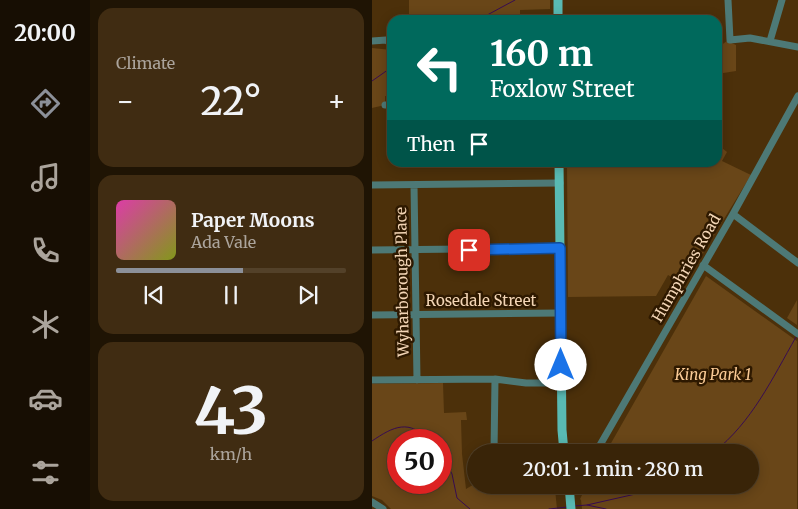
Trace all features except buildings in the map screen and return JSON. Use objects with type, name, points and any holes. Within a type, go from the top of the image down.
[{"type":"main road","points":[[558,0],[558,15]]},
{"type":"main road","points":[[559,167],[561,383],[564,444]]},
{"type":"main road","points":[[570,494],[571,509]]},
{"type":"street","points":[[728,0],[730,40],[750,38],[798,47]]},
{"type":"street","points":[[770,41],[782,0]]},
{"type":"street","points":[[372,40],[387,41]]},
{"type":"street","name":"Humphries Road","points":[[601,444],[733,214],[798,96]]},
{"type":"street","points":[[372,185],[560,183]]},
{"type":"street","name":"Wyharborough Place","points":[[414,185],[417,380]]},
{"type":"street","points":[[733,214],[798,263]]},
{"type":"street","points":[[372,250],[560,248]]},
{"type":"street","points":[[703,265],[795,332]]},
{"type":"street","name":"Rosedale Street","points":[[372,315],[560,313]]},
{"type":"street","points":[[494,444],[495,379]]},
{"type":"street","points":[[372,380],[495,379],[526,383],[561,383]]},
{"type":"street","points":[[372,502],[383,509]]},
{"type":"green space","points":[[409,0],[550,0],[550,9],[520,10],[520,15],[409,15]]},
{"type":"green space","points":[[727,41],[736,45],[736,71],[722,73],[722,44]]},
{"type":"green space","points":[[372,48],[387,50],[387,96],[385,96],[385,105],[372,108]]},
{"type":"green space","points":[[722,148],[727,152],[722,161]]},
{"type":"green space","points":[[722,161],[751,175],[684,284],[668,275],[656,296],[568,297],[567,167],[722,167]]},
{"type":"green space","name":"King Park 1","points":[[706,276],[797,341],[797,509],[582,509],[580,499],[582,494],[759,494],[759,444],[611,444]]},
{"type":"green space","points":[[797,300],[797,325],[787,318]]},
{"type":"green space","points":[[443,383],[444,413],[466,412],[467,420],[461,420],[462,454],[467,494],[556,494],[557,509],[391,509],[382,500],[372,496],[372,384]]},
{"type":"waterway","points":[[487,15],[515,0]]},
{"type":"waterway","points":[[372,81],[387,70]]},
{"type":"waterway","points":[[723,444],[750,414],[770,384],[796,337]]},
{"type":"waterway","points":[[394,429],[401,427],[415,429]]},
{"type":"waterway","points":[[372,441],[387,432]]},
{"type":"waterway","points":[[452,474],[457,498],[470,509]]},
{"type":"waterway","points":[[587,505],[636,494]]},
{"type":"waterway","points":[[574,506],[587,505],[606,509]]},
{"type":"waterway","points":[[549,509],[568,507]]},
{"type":"route","points":[[469,250],[560,248],[561,365]]}]
